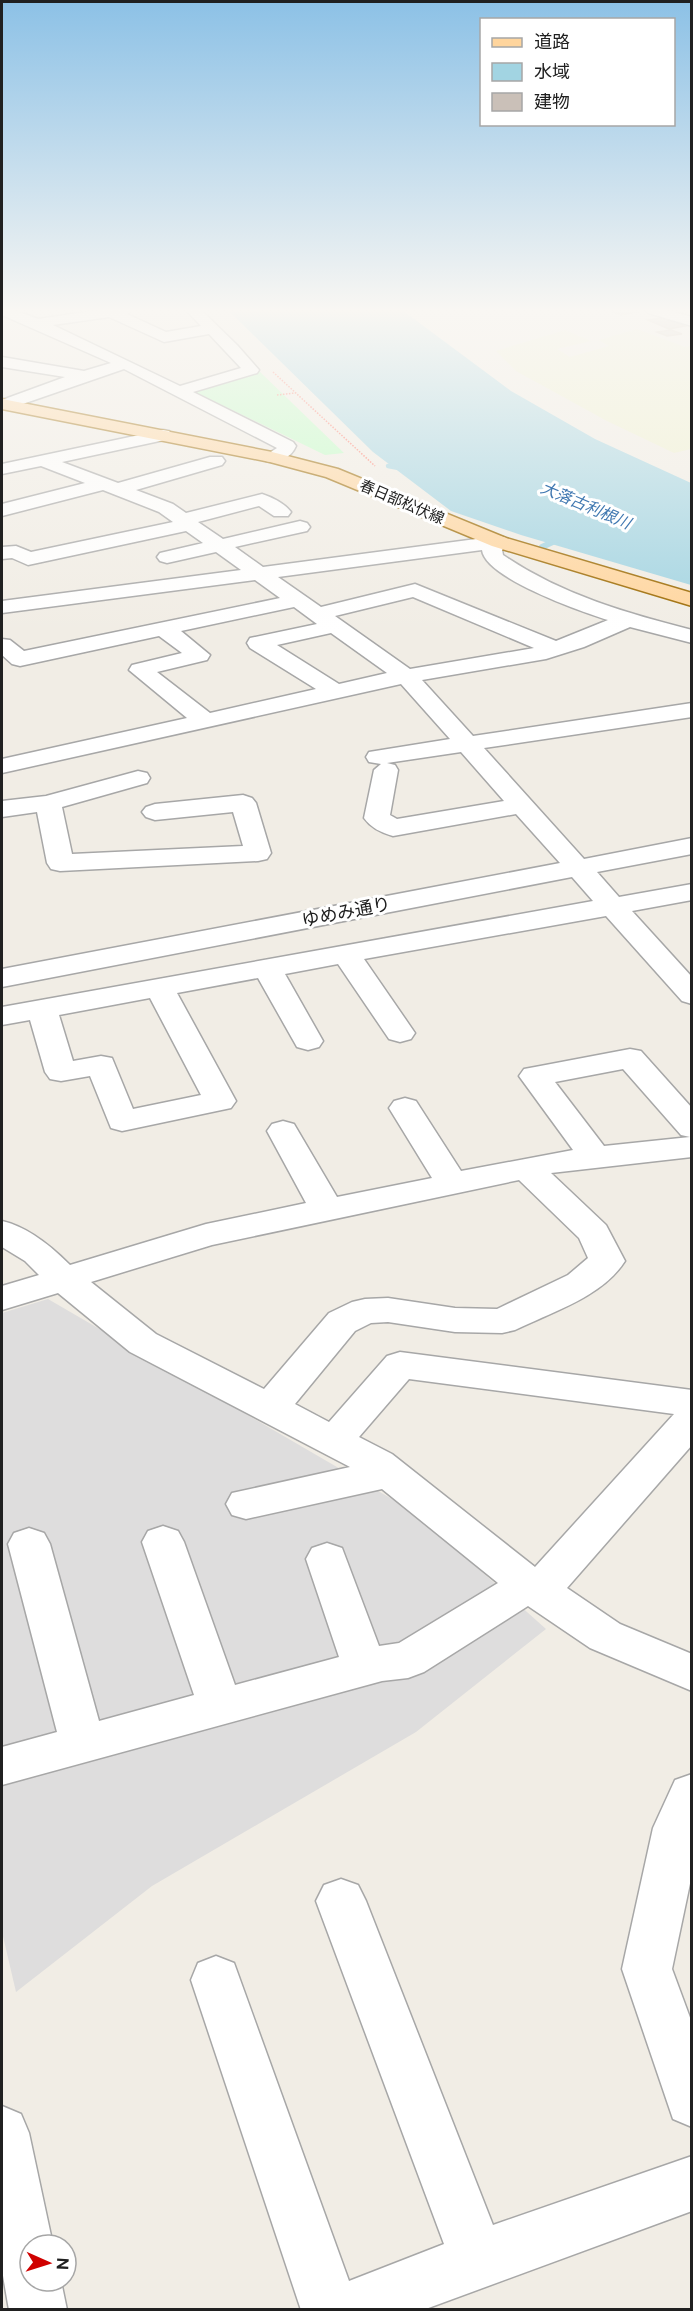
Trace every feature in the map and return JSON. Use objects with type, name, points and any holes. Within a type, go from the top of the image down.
[{"type":"main road","name":"春日部松伏線","points":[[74,418],[272,458],[332,473],[499,542],[692,600]]},
{"type":"street","points":[[232,418],[287,446],[285,451],[272,458]]},
{"type":"street","points":[[2,469],[163,435]]},
{"type":"street","points":[[43,517],[48,511],[216,460]]},
{"type":"street","points":[[44,461],[166,508],[406,676],[692,995]]},
{"type":"street","points":[[2,495],[85,476]]},
{"type":"street","points":[[2,510],[117,489]]},
{"type":"street","points":[[2,553],[16,552],[28,559],[186,522],[262,500],[281,512]]},
{"type":"street","points":[[167,557],[300,527]]},
{"type":"street","points":[[2,607],[499,542]]},
{"type":"street","points":[[499,542],[492,549],[493,557],[515,574],[545,589],[627,620],[692,637]]},
{"type":"street","points":[[336,692],[258,643],[415,590],[553,648]]},
{"type":"street","points":[[2,645],[20,658],[298,600]]},
{"type":"street","points":[[2,766],[406,676],[537,654],[576,642],[627,620]]},
{"type":"street","points":[[162,628],[199,656],[141,670],[206,721]]},
{"type":"street","points":[[522,805],[393,828],[377,818],[382,764],[468,745],[692,710]]},
{"type":"street","points":[[106,743],[151,793],[164,856]]},
{"type":"street","points":[[2,809],[48,803],[138,778]]},
{"type":"street","points":[[48,803],[60,863],[258,853],[243,803],[155,812]]},
{"type":"street","name":"ゆめみ通り","points":[[2,978],[692,846]]},
{"type":"street","points":[[2,1016],[692,892]]},
{"type":"street","points":[[346,954],[400,1033]]},
{"type":"street","points":[[267,968],[308,1041]]},
{"type":"street","points":[[42,1009],[61,1072],[101,1065],[122,1121],[220,1101],[159,987]]},
{"type":"street","points":[[595,1157],[535,1076],[630,1058],[692,1128]]},
{"type":"street","points":[[405,1108],[452,1183]]},
{"type":"street","points":[[283,1131],[327,1210]]},
{"type":"street","points":[[2,1298],[206,1235],[526,1168],[595,1157],[692,1148]]},
{"type":"street","points":[[271,1407],[342,1322],[365,1311],[388,1310],[454,1320],[502,1321],[581,1283],[608,1262],[594,1233],[526,1168]]},
{"type":"street","points":[[2,1232],[37,1253],[63,1278],[143,1343],[271,1407],[390,1473],[529,1585],[605,1636],[692,1673]]},
{"type":"street","points":[[334,1441],[400,1365],[692,1402]]},
{"type":"street","points":[[2,1766],[365,1668],[408,1660],[529,1585],[551,1578],[692,1419]]},
{"type":"street","points":[[246,1504],[390,1473]]},
{"type":"street","points":[[163,1542],[220,1707]]},
{"type":"street","points":[[29,1544],[83,1744]]},
{"type":"street","points":[[327,1559],[365,1668]]},
{"type":"street","points":[[692,1794],[677,1828],[647,1969],[692,2101]]},
{"type":"street","points":[[341,1901],[478,2259]]},
{"type":"street","points":[[216,1980],[330,2310]]},
{"type":"street","points":[[2,2133],[22,2233]]},
{"type":"street","points":[[350,2310],[478,2259],[692,2183]]},
{"type":"street","points":[[34,2293],[38,2310]]},
{"type":"path","points":[[323,418],[379,470]]},
{"type":"shaded area","points":[[48,1299],[416,1513],[546,1629],[416,1732],[152,1886],[16,1992],[2,1932],[2,1313]]},
{"type":"green space","points":[[248,418],[308,418],[344,453],[325,455]]},
{"type":"green space","points":[[601,418],[691,418],[691,449],[674,453]]},
{"type":"water","name":"大落古利根川","points":[[338,418],[558,418],[595,439],[691,483],[691,585],[521,535],[451,511],[373,452]]},
{"type":"waterway","points":[[388,466],[404,469]]},
{"type":"waterway","points":[[542,547],[559,539]]}]
